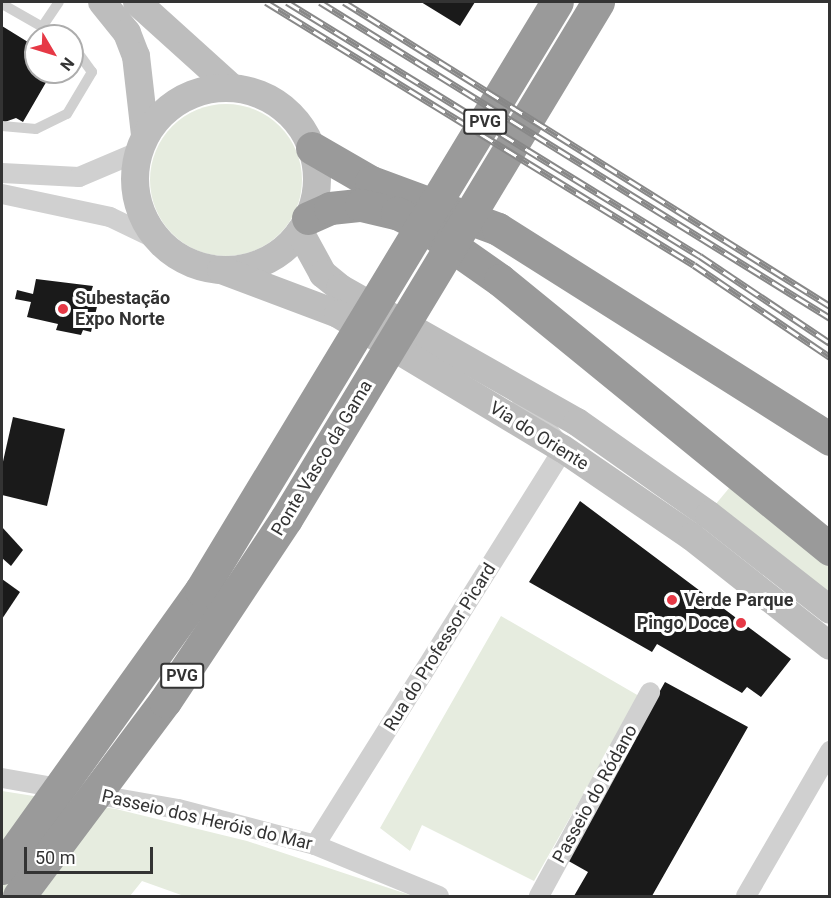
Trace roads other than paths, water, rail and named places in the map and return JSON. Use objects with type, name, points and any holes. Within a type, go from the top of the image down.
[{"type":"highway","name":"Ponte Vasco da Gama","points":[[2,868],[140,682],[258,502],[557,2]]},
{"type":"highway","name":"Ponte Vasco da Gama","points":[[19,897],[165,701],[286,519],[598,2]]},
{"type":"highway","points":[[570,48],[608,2]]},
{"type":"highway","points":[[312,148],[351,173],[498,228],[830,439]]},
{"type":"highway","points":[[399,192],[511,262],[830,521]]},
{"type":"highway","points":[[304,225],[330,208],[361,205],[397,213],[426,228],[500,280],[830,549]]},
{"type":"street","points":[[102,2],[127,33],[136,56],[142,143],[134,183],[141,214],[158,240]]},
{"type":"street","points":[[2,194],[110,217],[158,240],[187,261],[221,270],[251,267],[279,253],[304,225],[317,172],[312,148],[281,105],[231,87],[137,2]]},
{"type":"street","points":[[2,173],[79,177],[142,143],[181,99],[231,87]]},
{"type":"street","name":"Via do Oriente","points":[[304,225],[323,274],[340,288],[577,422],[676,492],[830,610]]},
{"type":"street","name":"Via do Oriente","points":[[221,270],[338,314],[563,449],[692,537],[830,646]]},
{"type":"street","points":[[477,365],[537,412],[563,449],[601,454],[676,492]]},
{"type":"street","name":"Rua do Professor Picard","points":[[315,845],[563,449]]},
{"type":"street","name":"Passeio do Ródano","points":[[539,897],[650,692]]},
{"type":"street","points":[[746,897],[830,751]]},
{"type":"street","name":"Passeio dos Heróis do Mar","points":[[2,778],[178,809],[315,845],[439,897]]},
{"type":"lane","points":[[44,24],[59,2]]},
{"type":"lane","points":[[2,4],[37,24]]},
{"type":"lane","points":[[2,126],[36,129],[67,114],[92,72],[84,61]]},
{"type":"railway","points":[[266,2],[694,265],[830,357]]},
{"type":"railway","points":[[287,2],[700,256],[830,343]]},
{"type":"railway","points":[[320,2],[830,318]]},
{"type":"railway","points":[[344,2],[830,306]]},
{"type":"place","name":"Subestação Expo Norte","points":[[63,309]]},
{"type":"place","name":"Verde Parque","points":[[672,600]]},
{"type":"place","name":"Pingo Doce","points":[[741,623]]}]
